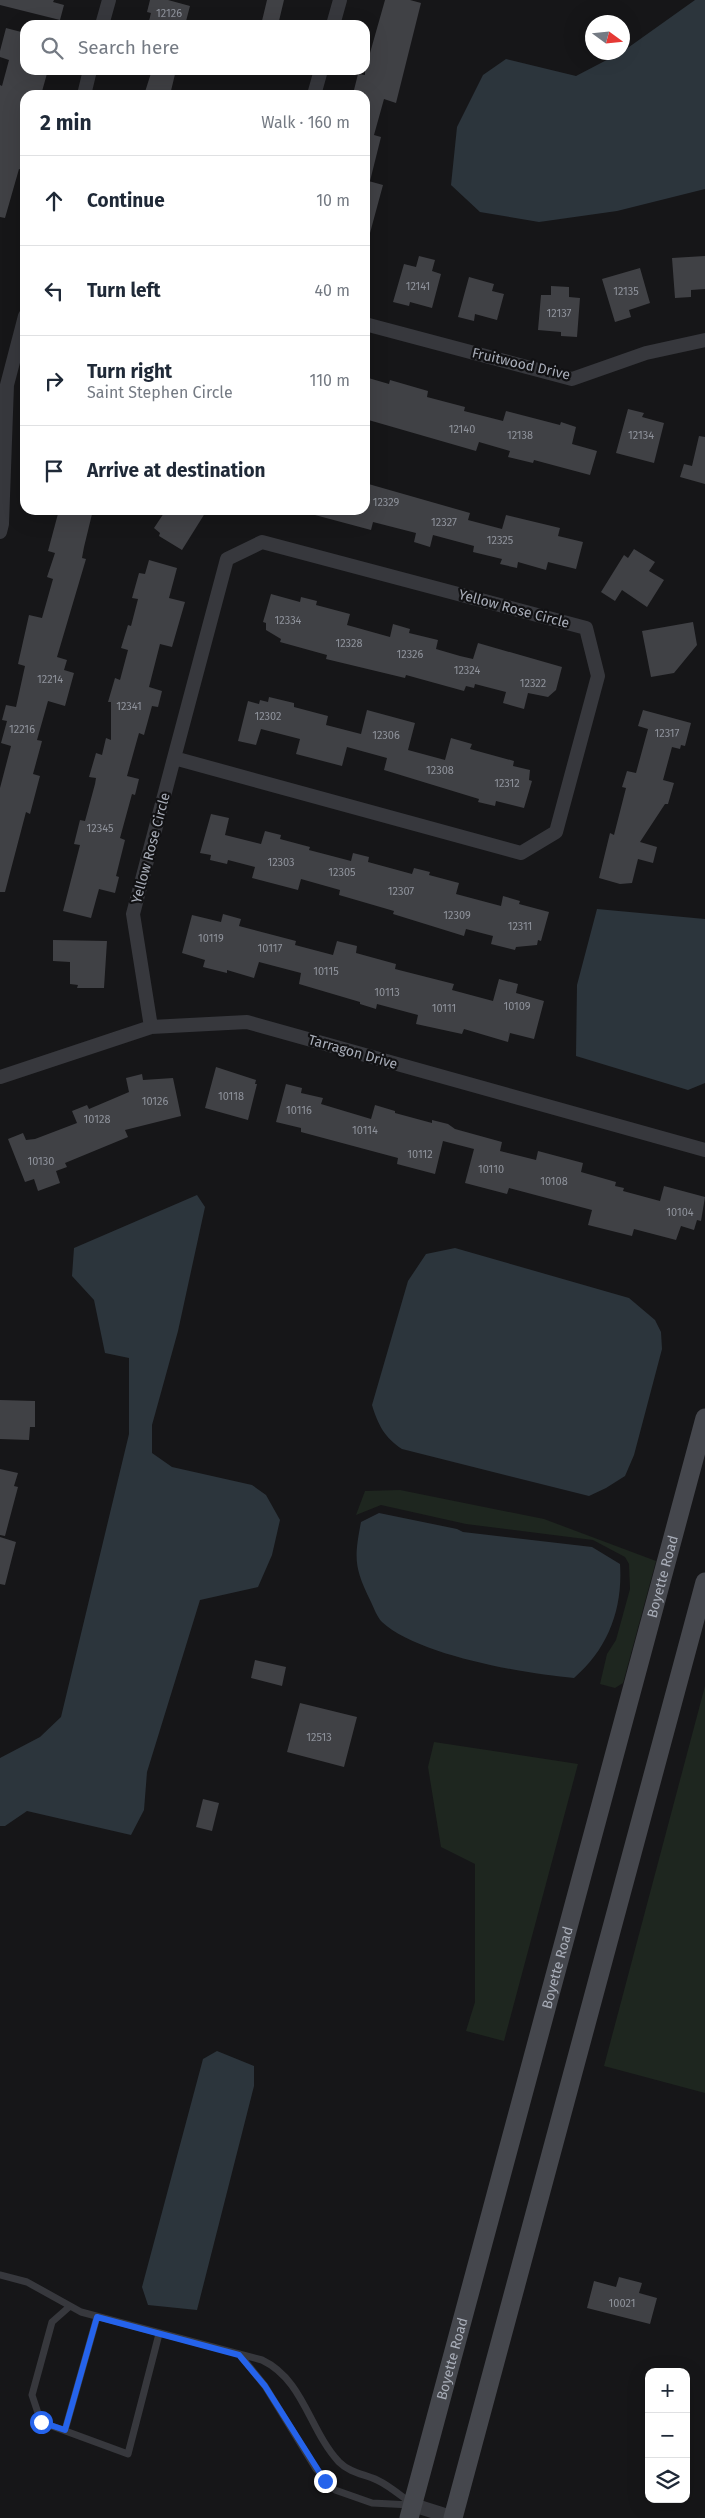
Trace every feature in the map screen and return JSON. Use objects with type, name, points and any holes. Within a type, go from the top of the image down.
[{"type":"main road","name":"Boyette Road","points":[[411,2512],[705,1418]]},
{"type":"main road","points":[[453,2518],[705,1582]]},
{"type":"street","points":[[103,20],[109,0]]},
{"type":"street","points":[[334,20],[340,0]]},
{"type":"street","points":[[85,90],[89,75]]},
{"type":"street","points":[[315,90],[320,75]]},
{"type":"street","name":"Fruitwood Drive","points":[[370,325],[572,379],[646,352],[705,340]]},
{"type":"street","points":[[0,532],[2,524],[7,385],[20,335]]},
{"type":"street","name":"Yellow Rose Circle","points":[[152,1027],[133,914],[174,758],[227,559],[262,542],[586,628],[598,676],[556,832],[521,853],[174,758]]},
{"type":"street","name":"Tarragon Drive","points":[[0,1077],[152,1027],[247,1022],[705,1150]]},
{"type":"street","points":[[411,2512],[453,2518]]},
{"type":"lane","points":[[0,2276],[27,2282],[69,2307],[97,2317],[262,2360],[282,2372],[292,2384],[329,2449],[346,2468],[378,2480],[411,2512]]},
{"type":"lane","points":[[69,2307],[52,2322],[32,2395],[41,2422],[128,2454],[159,2334]]},
{"type":"lane","points":[[65,2430],[97,2317]]},
{"type":"lane","points":[[239,2355],[265,2386],[316,2468],[335,2490],[372,2503],[411,2512]]},
{"type":"shaded area","points":[[695,0],[705,0],[705,189],[617,211],[539,222],[480,212],[451,185],[457,127],[483,75],[506,59],[576,76],[607,60],[630,60],[630,46]]},
{"type":"shaded area","points":[[597,909],[705,919],[705,1083],[688,1090],[576,1056],[577,985]]},
{"type":"shaded area","points":[[197,1195],[205,1207],[178,1331],[152,1425],[152,1453],[172,1467],[252,1485],[266,1495],[280,1520],[272,1555],[258,1587],[200,1600],[147,1772],[144,1810],[131,1835],[27,1811],[5,1826],[0,1826],[0,1758],[40,1737],[61,1717],[129,1434],[129,1358],[105,1353],[94,1300],[72,1276],[74,1248]]},
{"type":"shaded area","points":[[455,1248],[629,1298],[655,1320],[661,1332],[662,1349],[634,1455],[625,1476],[589,1496],[402,1449],[387,1436],[377,1419],[372,1405],[408,1281],[426,1254]]},
{"type":"shaded area","points":[[400,1490],[544,1519],[656,1561],[623,1683],[615,1688],[600,1684],[607,1654],[616,1640],[630,1589],[629,1564],[625,1557],[593,1540],[466,1524],[381,1505],[356,1515],[365,1491]]},
{"type":"shaded area","points":[[379,1513],[457,1529],[463,1532],[592,1547],[620,1564],[619,1597],[616,1612],[604,1641],[586,1667],[574,1678],[528,1672],[473,1661],[420,1644],[398,1634],[379,1618],[361,1580],[357,1563],[357,1545],[361,1522]]},
{"type":"shaded area","points":[[705,1686],[705,2093],[604,2066]]},
{"type":"shaded area","points":[[434,1742],[578,1764],[504,2041],[466,2031],[475,2002],[475,1864],[441,1847],[428,1767]]},
{"type":"shaded area","points":[[217,2051],[254,2066],[254,2086],[197,2310],[148,2305],[142,2287],[203,2059]]},
{"type":"building","points":[[0,0],[54,0],[53,2],[64,5],[60,20],[0,5]]},
{"type":"building","points":[[150,0],[168,0],[190,6],[186,20],[149,20],[151,13],[147,12]]},
{"type":"building","points":[[267,0],[284,0],[279,20],[262,20]]},
{"type":"building","points":[[385,0],[410,0],[421,3],[396,103],[384,99],[374,135],[381,137],[370,181],[370,90],[354,90],[358,75],[370,75],[370,53]]},
{"type":"building","points":[[6,28],[20,32],[20,75],[47,75],[42,90],[20,90],[20,169],[5,218],[0,217],[0,85],[2,86],[9,60],[0,57]]},
{"type":"building","points":[[150,75],[175,75],[171,90],[146,90]]},
{"type":"building","points":[[370,181],[383,185],[370,233]]},
{"type":"building","points":[[419,256],[435,260],[432,271],[441,274],[432,308],[410,302],[409,306],[393,302],[404,264],[416,267]]},
{"type":"building","points":[[705,256],[705,289],[691,290],[691,297],[675,298],[672,258]]},
{"type":"building","points":[[640,268],[650,303],[629,310],[631,317],[615,322],[602,279]]},
{"type":"building","points":[[469,277],[494,284],[492,291],[504,294],[497,320],[475,314],[474,321],[458,317]]},
{"type":"building","points":[[551,286],[569,287],[569,297],[580,298],[577,337],[561,336],[561,332],[538,330],[541,295],[551,295]]},
{"type":"building","points":[[370,378],[389,384],[390,380],[428,391],[427,397],[465,407],[464,411],[503,421],[506,411],[560,425],[561,422],[576,427],[572,444],[597,451],[590,475],[534,460],[533,463],[508,457],[510,451],[479,442],[476,451],[370,420]]},
{"type":"building","points":[[628,409],[644,413],[642,417],[664,423],[654,463],[616,453]]},
{"type":"building","points":[[699,436],[705,437],[705,484],[680,477],[684,464],[692,466]]},
{"type":"building","points":[[370,484],[470,513],[468,520],[502,529],[506,515],[560,528],[558,536],[583,542],[576,569],[548,562],[546,570],[518,562],[517,568],[500,564],[502,559],[473,552],[474,546],[433,535],[430,547],[414,542],[416,533],[373,522],[371,530],[315,515],[370,515]]},
{"type":"building","points":[[58,515],[92,515],[82,558],[86,559],[57,657],[67,660],[64,670],[74,673],[65,706],[48,701],[37,740],[42,741],[33,774],[40,776],[30,814],[26,812],[5,892],[0,892],[0,788],[11,746],[1,743],[7,721],[2,720],[6,705],[16,707],[25,666],[18,664],[29,615],[42,618],[53,579],[47,577],[55,553],[48,551]]},
{"type":"building","points":[[163,515],[204,515],[182,550],[159,536],[160,533],[154,528]]},
{"type":"building","points":[[634,549],[655,562],[649,571],[664,580],[647,607],[622,590],[615,601],[601,592],[624,555],[628,558]]},
{"type":"building","points":[[149,560],[177,568],[169,598],[185,602],[172,647],[160,644],[149,687],[162,691],[158,707],[152,706],[144,735],[139,733],[127,776],[139,779],[135,795],[132,794],[120,838],[125,840],[116,876],[119,877],[115,893],[99,889],[91,918],[63,911],[80,845],[74,844],[80,820],[85,821],[95,784],[96,778],[89,777],[96,753],[102,755],[106,738],[111,740],[111,702],[108,702],[115,678],[120,680],[128,650],[121,648],[128,625],[131,626],[138,599],[132,598],[139,573],[145,574]]},
{"type":"building","points":[[271,594],[300,602],[301,597],[317,601],[316,605],[350,614],[347,625],[390,637],[393,624],[410,629],[409,633],[438,640],[436,649],[460,656],[473,659],[478,643],[562,667],[556,690],[548,697],[528,693],[524,709],[503,703],[506,692],[475,684],[474,688],[466,686],[464,691],[406,675],[405,678],[326,659],[327,655],[280,642],[281,639],[266,630],[266,623],[263,622]]},
{"type":"building","points":[[693,622],[697,645],[674,673],[651,677],[642,631]]},
{"type":"building","points":[[269,697],[294,703],[294,707],[328,716],[326,725],[361,734],[367,710],[415,723],[408,750],[445,760],[451,738],[472,744],[470,749],[514,761],[513,766],[530,770],[529,780],[532,781],[524,808],[496,801],[495,806],[478,802],[479,799],[384,770],[387,758],[347,747],[342,766],[296,754],[300,739],[261,729],[256,745],[238,741],[248,701],[259,704],[260,700],[268,702]]},
{"type":"building","points":[[643,710],[691,723],[685,746],[681,745],[680,749],[672,747],[663,780],[674,783],[668,804],[665,804],[640,842],[657,847],[653,863],[638,859],[632,883],[620,884],[599,878],[610,833],[614,835],[626,788],[622,787],[627,771],[636,773],[648,729],[638,726]]},
{"type":"building","points":[[211,814],[229,818],[225,835],[261,844],[265,831],[281,835],[280,839],[310,847],[309,850],[351,861],[353,853],[369,857],[368,862],[412,874],[414,868],[430,872],[429,875],[459,883],[456,894],[501,906],[503,896],[520,901],[519,904],[549,912],[541,941],[538,940],[537,945],[516,947],[515,950],[491,944],[493,936],[466,929],[464,936],[393,914],[394,911],[339,895],[340,890],[301,879],[298,890],[252,878],[255,867],[228,860],[227,864],[210,860],[211,855],[200,853]]},
{"type":"building","points":[[223,914],[241,919],[239,926],[296,941],[295,945],[333,955],[337,941],[357,946],[356,953],[396,964],[395,969],[454,984],[452,990],[493,1001],[499,979],[518,984],[516,993],[544,1001],[534,1039],[510,1033],[508,1042],[464,1029],[462,1034],[416,1024],[418,1015],[377,1004],[376,1009],[360,1004],[360,1002],[299,984],[301,973],[259,962],[254,978],[227,970],[227,973],[203,967],[205,960],[182,953],[192,915],[221,922]]},
{"type":"building","points":[[53,940],[107,941],[104,988],[77,988],[78,985],[70,984],[70,962],[53,961]]},
{"type":"building","points":[[216,1067],[256,1080],[255,1084],[257,1084],[248,1120],[205,1108]]},
{"type":"building","points":[[142,1074],[143,1080],[173,1078],[181,1116],[125,1130],[128,1137],[65,1163],[67,1167],[56,1171],[60,1183],[38,1191],[34,1179],[25,1182],[8,1139],[23,1133],[26,1140],[35,1139],[77,1123],[72,1111],[87,1105],[89,1109],[129,1092],[126,1078]]},
{"type":"building","points":[[286,1084],[302,1088],[301,1093],[323,1098],[321,1104],[371,1119],[375,1105],[395,1111],[395,1113],[432,1123],[432,1120],[448,1124],[455,1129],[502,1142],[500,1151],[536,1160],[538,1151],[583,1163],[581,1172],[616,1182],[615,1186],[624,1188],[623,1191],[660,1201],[664,1186],[705,1197],[701,1221],[697,1220],[694,1230],[681,1226],[676,1240],[634,1229],[632,1236],[588,1225],[592,1210],[509,1188],[507,1194],[465,1183],[474,1149],[443,1141],[435,1174],[397,1164],[398,1158],[301,1132],[301,1128],[276,1122]]},
{"type":"building","points":[[0,1400],[35,1401],[35,1427],[30,1427],[29,1440],[0,1439]]},
{"type":"building","points":[[0,1469],[18,1473],[14,1486],[18,1487],[5,1536],[0,1535]]},
{"type":"building","points":[[0,1537],[16,1542],[5,1585],[0,1584]]},
{"type":"building","points":[[255,1660],[286,1667],[282,1686],[251,1678]]},
{"type":"building","points":[[300,1703],[357,1717],[344,1767],[287,1752]]},
{"type":"building","points":[[203,1799],[219,1803],[212,1831],[196,1827]]},
{"type":"building","points":[[619,2277],[642,2283],[639,2293],[657,2298],[650,2324],[587,2308],[594,2281],[616,2287]]},
{"type":"route","points":[[41,2422],[65,2430],[97,2317],[239,2355],[265,2386],[325,2481]]}]
